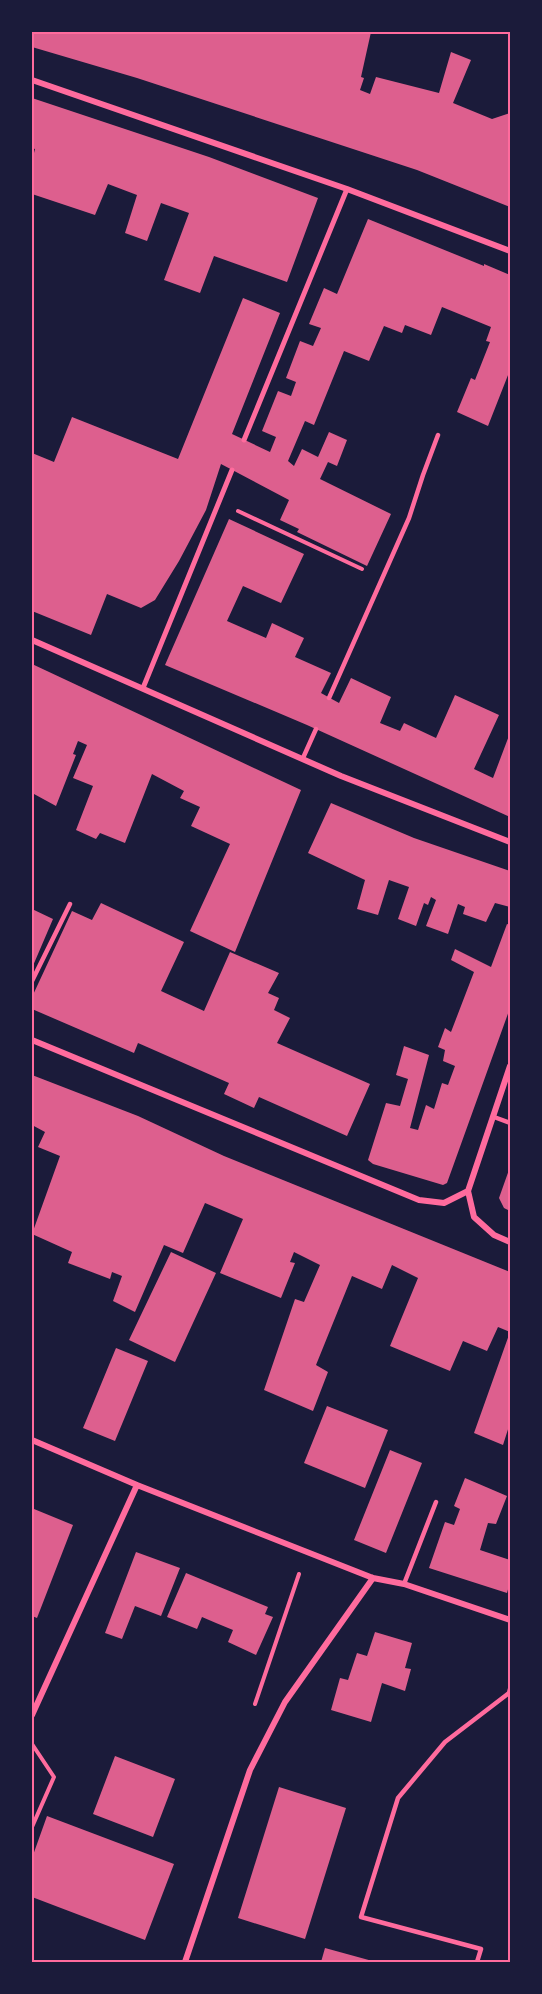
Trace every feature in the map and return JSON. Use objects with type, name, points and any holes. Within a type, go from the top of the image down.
[{"type":"street","points":[[32,81],[347,189],[510,251]]},
{"type":"street","points":[[244,440],[347,189]]},
{"type":"street","points":[[143,688],[232,470]]},
{"type":"street","points":[[32,640],[341,776],[510,842]]},
{"type":"street","points":[[32,1040],[419,1200],[444,1203],[468,1191]]},
{"type":"street","points":[[510,1066],[468,1191],[474,1217],[494,1235],[510,1242]]},
{"type":"street","points":[[32,1440],[138,1485],[373,1578],[404,1584],[510,1620]]},
{"type":"street","points":[[32,1715],[138,1485]]},
{"type":"street","points":[[185,1962],[250,1770],[285,1702],[373,1578]]},
{"type":"street","points":[[32,1695],[39,1698]]},
{"type":"lane","points":[[329,698],[409,518],[438,435]]},
{"type":"lane","points":[[303,758],[316,729]]},
{"type":"lane","points":[[32,981],[70,904]]},
{"type":"lane","points":[[494,1117],[510,1123]]},
{"type":"lane","points":[[404,1584],[436,1502]]},
{"type":"lane","points":[[477,1962],[481,1948],[362,1917],[398,1798],[444,1742],[510,1692]]},
{"type":"path","points":[[219,502],[382,578]]},
{"type":"path","points":[[254,1707],[294,1585],[308,1552]]},
{"type":"path","points":[[32,1744],[54,1778],[32,1827]]},
{"type":"building","points":[[32,32],[371,32],[360,90],[370,94],[376,77],[439,93],[451,52],[471,60],[453,103],[492,119],[510,113],[510,207],[417,170],[137,78],[32,47]]},
{"type":"building","points":[[32,98],[209,157],[318,198],[287,282],[214,256],[200,293],[164,280],[189,213],[161,203],[147,241],[125,233],[137,195],[108,184],[95,215],[32,194],[32,161],[35,149],[32,148]]},
{"type":"building","points":[[368,219],[510,275],[510,370],[488,426],[457,412],[471,378],[475,380],[490,342],[486,341],[491,327],[442,307],[431,335],[405,325],[402,333],[384,326],[369,361],[344,351],[314,425],[305,421],[288,461],[294,466],[302,449],[318,457],[329,432],[347,440],[337,466],[328,462],[320,479],[391,514],[367,566],[297,532],[299,529],[280,520],[289,500],[221,464],[206,510],[155,600],[141,608],[107,594],[91,635],[32,611],[32,453],[54,462],[72,417],[178,459],[243,298],[280,313],[232,434],[270,452],[276,437],[262,431],[278,391],[291,396],[296,382],[286,378],[300,341],[313,346],[321,328],[309,324],[324,288],[337,294]]},
{"type":"building","points":[[229,519],[304,554],[281,603],[243,586],[227,621],[266,638],[272,623],[304,638],[295,657],[331,673],[321,693],[339,703],[351,678],[391,697],[380,723],[400,731],[404,723],[436,738],[455,695],[499,715],[474,769],[493,778],[510,733],[510,817],[307,725],[165,665]]},
{"type":"building","points":[[32,664],[301,790],[235,952],[190,931],[230,844],[191,826],[200,807],[180,798],[184,791],[152,774],[125,843],[100,833],[96,839],[76,830],[93,786],[73,778],[87,745],[78,741],[73,754],[76,755],[56,806],[34,794],[32,800]]},
{"type":"building","points":[[331,803],[414,838],[510,871],[510,907],[495,903],[486,922],[463,914],[465,907],[458,904],[448,934],[426,926],[436,900],[431,897],[428,905],[424,903],[416,926],[398,919],[409,887],[389,880],[378,915],[357,909],[365,880],[308,853]]},
{"type":"building","points":[[101,903],[184,942],[161,991],[204,1011],[230,952],[279,973],[268,993],[279,998],[274,1010],[290,1018],[277,1043],[370,1084],[347,1136],[259,1097],[254,1108],[224,1094],[229,1083],[138,1043],[134,1053],[32,1009],[32,997],[72,911],[92,920]]},
{"type":"building","points":[[32,909],[53,919],[32,968]]},
{"type":"building","points":[[507,924],[510,925],[510,1008],[447,1183],[443,1185],[373,1164],[368,1160],[386,1103],[400,1106],[408,1079],[396,1075],[404,1046],[429,1055],[410,1128],[418,1130],[426,1105],[434,1109],[442,1083],[448,1085],[455,1066],[443,1061],[445,1050],[438,1047],[445,1028],[451,1032],[474,972],[451,960],[455,949],[491,967]]},
{"type":"building","points":[[32,1075],[138,1116],[224,1156],[510,1272],[510,1332],[498,1327],[487,1351],[463,1341],[450,1371],[390,1346],[418,1278],[392,1265],[382,1289],[352,1276],[316,1365],[328,1372],[313,1411],[264,1390],[295,1299],[304,1302],[320,1265],[294,1252],[290,1262],[295,1263],[281,1298],[220,1273],[243,1219],[205,1203],[183,1253],[164,1245],[135,1312],[113,1301],[122,1276],[112,1272],[110,1279],[68,1263],[72,1252],[32,1234],[60,1156],[38,1147],[45,1132],[32,1125]]},
{"type":"building","points":[[510,1167],[510,1211],[504,1208],[499,1198]]},
{"type":"building","points":[[171,1252],[216,1273],[175,1362],[129,1340]]},
{"type":"building","points":[[510,1332],[510,1423],[503,1445],[474,1433]]},
{"type":"building","points":[[116,1348],[148,1361],[115,1441],[83,1428]]},
{"type":"building","points":[[327,1406],[388,1430],[365,1488],[304,1463]]},
{"type":"building","points":[[390,1450],[422,1463],[386,1553],[354,1540]]},
{"type":"building","points":[[465,1478],[507,1496],[496,1524],[488,1523],[480,1550],[510,1560],[510,1582],[507,1593],[429,1568],[445,1522],[454,1525],[460,1509],[454,1506]]},
{"type":"building","points":[[34,1509],[73,1525],[37,1618],[32,1616],[32,1515]]},
{"type":"building","points":[[136,1552],[180,1568],[161,1616],[135,1606],[122,1639],[105,1633]]},
{"type":"building","points":[[186,1573],[268,1607],[265,1614],[273,1617],[256,1655],[228,1642],[233,1630],[202,1617],[197,1629],[167,1617]]},
{"type":"building","points":[[375,1632],[412,1643],[405,1668],[411,1669],[405,1691],[382,1683],[371,1722],[331,1710],[340,1678],[348,1680],[357,1653],[367,1656]]},
{"type":"building","points":[[115,1756],[175,1779],[153,1837],[93,1814]]},
{"type":"building","points":[[279,1787],[346,1808],[305,1939],[238,1918]]},
{"type":"building","points":[[47,1816],[174,1864],[145,1940],[32,1897],[32,1858]]},
{"type":"building","points":[[325,1948],[376,1962],[321,1962]]}]
